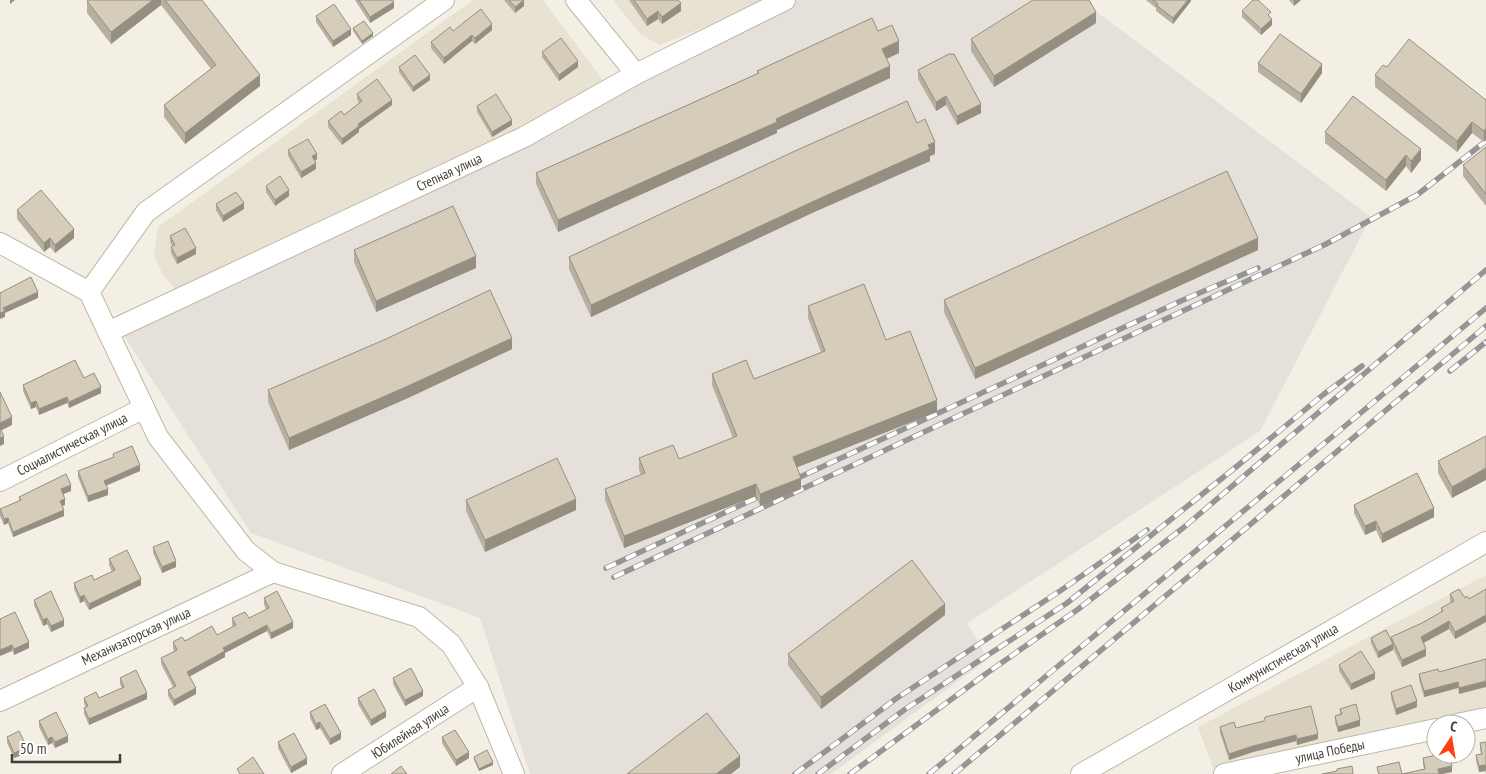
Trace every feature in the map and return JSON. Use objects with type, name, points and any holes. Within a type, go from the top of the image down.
[{"type":"street","points":[[89,292],[146,212],[444,0]]},
{"type":"street","points":[[576,0],[636,74]]},
{"type":"street","name":"Степная улица","points":[[108,332],[524,137],[636,74],[785,0]]},
{"type":"street","points":[[0,243],[89,292],[158,437],[246,551],[273,572],[419,617],[451,644],[478,687],[514,774]]},
{"type":"street","name":"Социалистическая улица","points":[[0,480],[144,408]]},
{"type":"street","name":"Коммунистическая улица","points":[[1084,773],[1486,542]]},
{"type":"street","name":"Механизаторская улица","points":[[0,701],[273,572]]},
{"type":"street","name":"Юбилейная улица","points":[[342,774],[478,687]]},
{"type":"street","name":"улица Победы","points":[[1224,774],[1426,731]]},
{"type":"shaded area","points":[[473,0],[543,0],[605,83],[518,132],[175,289],[163,275],[154,255],[158,227]]},
{"type":"shaded area","points":[[613,0],[772,0],[660,45],[641,35]]},
{"type":"shaded area","points":[[785,0],[1081,0],[1371,217],[1260,431],[967,623],[988,659],[831,774],[530,774],[480,618],[251,533],[121,331]]},
{"type":"shaded area","points":[[1486,575],[1486,706],[1458,714],[1426,714],[1426,721],[1213,768],[1198,727]]},
{"type":"building","points":[[153,0],[111,32],[87,1]]},
{"type":"building","points":[[165,0],[202,0],[260,75],[185,133],[164,105],[216,65]]},
{"type":"building","points":[[359,0],[393,0],[394,2],[370,17]]},
{"type":"building","points":[[509,0],[524,0],[515,7]]},
{"type":"building","points":[[634,0],[678,0],[681,3],[662,17],[658,11],[647,19]]},
{"type":"building","points":[[1033,0],[1089,0],[1096,12],[994,76],[971,39]]},
{"type":"building","points":[[1153,0],[1188,0],[1173,18],[1156,5],[1158,4]]},
{"type":"building","points":[[1253,0],[1258,0],[1271,12],[1268,15],[1272,19],[1261,29],[1242,11]]},
{"type":"building","points":[[334,4],[351,29],[333,41],[316,16]]},
{"type":"building","points":[[481,9],[492,24],[475,38],[472,35],[444,58],[431,42],[450,27],[453,31]]},
{"type":"building","points":[[872,18],[878,31],[892,25],[899,41],[882,49],[890,66],[776,119],[777,122],[558,220],[536,173],[759,73],[757,71]]},
{"type":"building","points":[[364,21],[373,33],[362,41],[353,28]]},
{"type":"building","points":[[1280,34],[1322,64],[1301,94],[1258,63]]},
{"type":"building","points":[[561,38],[578,61],[559,75],[542,52]]},
{"type":"building","points":[[1409,39],[1486,100],[1486,128],[1484,131],[1472,122],[1457,141],[1375,75],[1383,65],[1387,67]]},
{"type":"building","points":[[949,54],[954,54],[981,104],[957,116],[946,96],[936,102],[918,70]]},
{"type":"building","points":[[415,55],[430,75],[413,87],[399,67]]},
{"type":"building","points":[[377,79],[392,100],[358,124],[359,126],[342,139],[328,121],[341,111],[344,115],[362,101],[357,94]]},
{"type":"building","points":[[496,94],[512,120],[492,132],[477,106]]},
{"type":"building","points":[[1353,96],[1421,149],[1411,161],[1406,155],[1386,180],[1325,132]]},
{"type":"building","points":[[907,101],[917,123],[925,119],[935,142],[928,145],[930,149],[591,305],[569,257],[795,151]]},
{"type":"building","points":[[308,139],[317,154],[312,156],[316,163],[301,172],[288,150]]},
{"type":"building","points":[[1486,147],[1486,194],[1463,165]]},
{"type":"building","points":[[1227,171],[1258,238],[975,368],[944,300]]},
{"type":"building","points":[[280,176],[289,190],[275,200],[266,186]]},
{"type":"building","points":[[41,190],[74,229],[55,245],[50,238],[44,243],[17,210]]},
{"type":"building","points":[[236,192],[244,203],[223,216],[216,204]]},
{"type":"building","points":[[453,206],[476,256],[376,301],[354,250]]},
{"type":"building","points":[[185,228],[196,248],[177,258],[171,247],[175,245],[170,236]]},
{"type":"building","points":[[31,277],[38,292],[3,308],[5,311],[0,313],[0,293]]},
{"type":"building","points":[[864,284],[886,340],[910,331],[937,400],[793,457],[801,478],[760,494],[756,484],[624,536],[605,489],[645,473],[639,458],[673,445],[679,459],[737,436],[712,374],[746,360],[754,379],[825,351],[808,306]]},
{"type":"building","points":[[490,290],[512,338],[289,438],[268,390],[386,339]]},
{"type":"building","points":[[75,360],[84,378],[94,373],[101,387],[69,402],[67,397],[39,409],[36,401],[31,403],[23,385]]},
{"type":"building","points":[[0,392],[12,417],[0,423]]},
{"type":"building","points":[[0,428],[4,436],[0,438]]},
{"type":"building","points":[[1486,436],[1486,468],[1452,487],[1438,461]]},
{"type":"building","points":[[132,446],[140,465],[104,481],[108,489],[88,496],[78,471],[114,457],[113,454]]},
{"type":"building","points":[[557,458],[576,499],[485,540],[466,500]]},
{"type":"building","points":[[1417,473],[1434,508],[1382,534],[1376,521],[1365,526],[1354,505]]},
{"type":"building","points":[[66,474],[71,485],[61,489],[65,499],[60,501],[64,510],[13,532],[8,518],[4,519],[0,509],[21,500],[19,497]]},
{"type":"building","points":[[168,541],[176,561],[162,567],[153,547]]},
{"type":"building","points":[[127,550],[141,579],[89,604],[84,595],[80,597],[74,583],[92,575],[94,580],[115,570],[109,559]]},
{"type":"building","points":[[912,560],[945,604],[821,697],[788,654]]},
{"type":"building","points":[[1459,589],[1465,598],[1467,596],[1469,599],[1486,589],[1486,615],[1455,632],[1449,621],[1421,637],[1426,649],[1402,660],[1391,637],[1443,611],[1441,608],[1454,601],[1450,594]]},
{"type":"building","points":[[51,591],[64,620],[51,626],[47,618],[43,620],[34,600]]},
{"type":"building","points":[[277,591],[293,622],[271,633],[267,625],[223,648],[225,651],[187,672],[196,688],[174,700],[168,690],[176,686],[161,658],[177,650],[173,642],[182,637],[185,641],[212,626],[217,635],[236,625],[232,618],[245,612],[249,618],[269,608],[264,598]]},
{"type":"building","points":[[15,612],[29,642],[14,649],[12,645],[0,650],[0,619]]},
{"type":"building","points":[[1386,630],[1393,644],[1378,652],[1371,638]]},
{"type":"building","points":[[1361,651],[1375,673],[1351,684],[1339,665]]},
{"type":"building","points":[[1486,659],[1486,681],[1459,688],[1458,682],[1424,691],[1419,674],[1438,669],[1439,672]]},
{"type":"building","points":[[411,668],[423,691],[405,700],[393,678]]},
{"type":"building","points":[[136,670],[147,693],[89,719],[84,708],[88,706],[84,698],[96,692],[99,698],[124,687],[120,678]]},
{"type":"building","points":[[1411,685],[1417,701],[1396,709],[1391,692]]},
{"type":"building","points":[[374,689],[386,711],[371,720],[358,698]]},
{"type":"building","points":[[325,704],[341,733],[330,739],[320,722],[316,724],[310,712]]},
{"type":"building","points":[[1356,704],[1360,720],[1338,727],[1335,716],[1342,714],[1340,709]]},
{"type":"building","points":[[1311,706],[1318,734],[1297,739],[1296,735],[1229,754],[1220,727],[1234,722],[1236,728],[1264,721],[1265,717]]},
{"type":"building","points":[[56,712],[68,736],[55,742],[52,737],[48,739],[39,721]]},
{"type":"building","points":[[707,713],[740,756],[716,774],[627,774]]},
{"type":"building","points":[[455,730],[469,752],[456,760],[442,737]]},
{"type":"building","points":[[19,731],[27,747],[14,753],[7,737]]},
{"type":"building","points":[[294,733],[307,758],[291,767],[278,742]]},
{"type":"building","points":[[1486,742],[1486,770],[1485,765],[1479,766],[1476,755],[1482,754],[1480,743]]},
{"type":"building","points":[[487,750],[493,762],[479,769],[474,757]]},
{"type":"building","points":[[253,757],[264,774],[240,774],[237,769]]},
{"type":"building","points":[[1426,757],[1426,764],[1452,764],[1452,766],[1438,769],[1439,774],[1402,774],[1425,769],[1423,758]]},
{"type":"building","points":[[1399,762],[1402,774],[1379,774],[1377,767]]},
{"type":"building","points":[[401,766],[407,774],[391,774]]},
{"type":"building","points":[[1352,766],[1353,774],[1322,774],[1337,771],[1337,769]]},
{"type":"railway","points":[[614,577],[1326,244],[1417,195],[1486,141]]},
{"type":"railway","points":[[787,483],[1183,300],[1258,268]]},
{"type":"railway","points":[[850,774],[987,673],[1077,610],[1183,528],[1486,270]]},
{"type":"railway","points":[[929,774],[1486,308]]},
{"type":"railway","points":[[954,774],[1486,326]]},
{"type":"railway","points":[[1450,371],[1486,342]]},
{"type":"railway","points":[[818,774],[904,710],[1067,603],[1324,394],[1362,366]]},
{"type":"railway","points":[[606,568],[769,492]]},
{"type":"railway","points":[[795,774],[897,698],[1060,591],[1147,530]]}]
